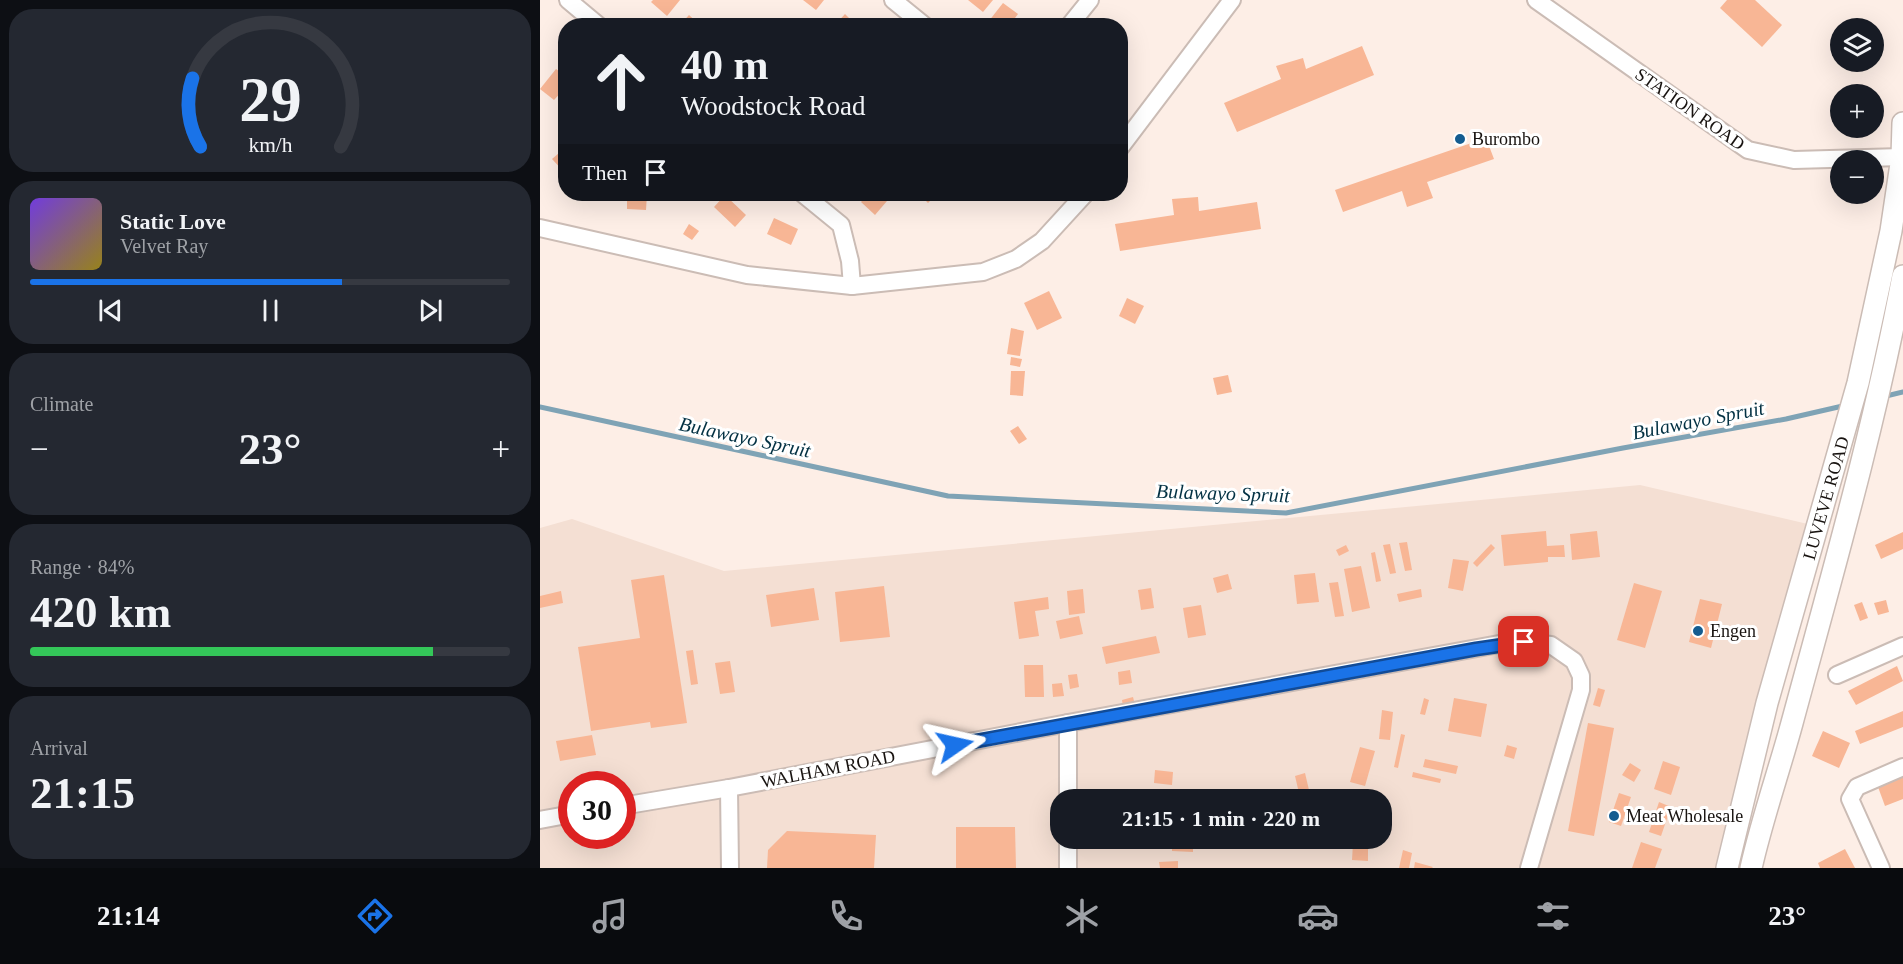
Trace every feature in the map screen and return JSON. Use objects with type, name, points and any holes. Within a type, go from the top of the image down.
[{"type":"street","points":[[568,0],[589,18]]},
{"type":"street","points":[[893,0],[915,18]]},
{"type":"street","points":[[1075,18],[1089,0]]},
{"type":"street","points":[[1128,137],[1232,0]]},
{"type":"street","name":"STATION ROAD","points":[[1536,0],[1748,150],[1794,159],[1902,157]]},
{"type":"street","name":"LUVEVE ROAD","points":[[1727,868],[1767,703],[1858,383],[1891,231],[1902,157],[1903,123]]},
{"type":"street","points":[[812,201],[841,225],[850,261],[852,286]]},
{"type":"street","points":[[540,228],[747,275],[852,286],[983,272],[1016,259],[1042,241],[1079,201]]},
{"type":"street","name":"LUVEVE ROAD","points":[[1751,868],[1792,722],[1886,361],[1903,276]]},
{"type":"street","name":"WALHAM ROAD","points":[[636,804],[1068,723],[1524,642],[1551,645],[1574,661],[1581,676],[1581,690],[1529,868]]},
{"type":"street","points":[[1837,675],[1903,646]]},
{"type":"street","points":[[1068,723],[1068,789]]},
{"type":"street","points":[[1881,868],[1850,799],[1857,787],[1903,767]]},
{"type":"street","points":[[729,788],[730,868]]},
{"type":"street","points":[[540,820],[558,817]]},
{"type":"street","points":[[1068,849],[1068,868]]},
{"type":"shaded area","points":[[1640,485],[1812,525],[1716,868],[540,868],[540,528],[572,519],[724,571]]},
{"type":"building","points":[[653,0],[680,0],[667,16],[651,2]]},
{"type":"building","points":[[803,0],[824,0],[816,10]]},
{"type":"building","points":[[968,0],[993,0],[983,12]]},
{"type":"building","points":[[1727,0],[1755,0],[1782,25],[1762,47],[1720,8]]},
{"type":"building","points":[[1003,3],[1018,14],[1015,18],[991,18]]},
{"type":"building","points":[[1362,46],[1374,75],[1237,132],[1224,103],[1281,79],[1276,66],[1303,58],[1306,69]]},
{"type":"building","points":[[556,69],[558,70],[558,96],[554,100],[540,89]]},
{"type":"building","points":[[1486,138],[1494,159],[1427,182],[1433,198],[1407,207],[1402,191],[1343,212],[1335,190]]},
{"type":"building","points":[[558,154],[558,166],[552,159]]},
{"type":"building","points":[[1198,197],[1199,211],[1257,202],[1261,229],[1120,251],[1115,224],[1174,215],[1172,199]]},
{"type":"building","points":[[627,201],[647,201],[646,210],[627,209]]},
{"type":"building","points":[[720,201],[731,201],[746,215],[735,227],[714,207]]},
{"type":"building","points":[[862,201],[887,201],[875,215]]},
{"type":"building","points":[[774,218],[798,229],[791,245],[767,234]]},
{"type":"building","points":[[689,224],[699,231],[692,240],[683,234]]},
{"type":"building","points":[[1049,291],[1062,318],[1037,330],[1024,303]]},
{"type":"building","points":[[1127,298],[1144,306],[1135,324],[1119,316]]},
{"type":"building","points":[[1011,328],[1024,331],[1020,356],[1007,354]]},
{"type":"building","points":[[1011,357],[1022,359],[1020,367],[1010,365]]},
{"type":"building","points":[[1011,371],[1025,371],[1023,396],[1010,395]]},
{"type":"building","points":[[1228,375],[1232,392],[1217,395],[1213,378]]},
{"type":"building","points":[[1018,426],[1027,439],[1019,444],[1010,431]]},
{"type":"building","points":[[1546,531],[1547,546],[1564,545],[1565,557],[1548,557],[1548,562],[1504,566],[1501,535]]},
{"type":"building","points":[[1597,531],[1600,557],[1572,560],[1570,534]]},
{"type":"building","points":[[1903,532],[1903,549],[1881,559],[1875,545]]},
{"type":"building","points":[[1407,542],[1412,570],[1405,571],[1399,543]]},
{"type":"building","points":[[1390,544],[1396,573],[1390,574],[1383,545]]},
{"type":"building","points":[[1491,544],[1495,548],[1477,567],[1473,563]]},
{"type":"building","points":[[1346,545],[1349,551],[1339,556],[1336,550]]},
{"type":"building","points":[[1375,552],[1381,581],[1376,582],[1371,553]]},
{"type":"building","points":[[1453,559],[1469,561],[1463,591],[1448,588]]},
{"type":"building","points":[[1361,566],[1370,608],[1352,612],[1344,569]]},
{"type":"building","points":[[1315,573],[1319,602],[1297,604],[1294,575]]},
{"type":"building","points":[[1228,574],[1232,589],[1217,593],[1213,578]]},
{"type":"building","points":[[664,575],[687,723],[651,728],[650,722],[591,731],[578,647],[640,638],[631,580]]},
{"type":"building","points":[[1338,582],[1344,616],[1335,617],[1329,583]]},
{"type":"building","points":[[1634,583],[1662,591],[1645,648],[1617,640]]},
{"type":"building","points":[[884,586],[890,637],[840,642],[835,592]]},
{"type":"building","points":[[814,588],[819,620],[771,627],[766,595]]},
{"type":"building","points":[[1151,588],[1154,608],[1141,610],[1138,590]]},
{"type":"building","points":[[1083,589],[1085,613],[1069,615],[1067,591]]},
{"type":"building","points":[[1421,589],[1422,597],[1399,602],[1397,594]]},
{"type":"building","points":[[561,591],[563,603],[540,608],[540,596]]},
{"type":"building","points":[[1048,597],[1049,609],[1035,611],[1039,636],[1019,639],[1014,602]]},
{"type":"building","points":[[1700,599],[1722,604],[1711,648],[1689,642]]},
{"type":"building","points":[[1886,600],[1889,612],[1878,615],[1874,603]]},
{"type":"building","points":[[1862,602],[1868,618],[1860,621],[1854,605]]},
{"type":"building","points":[[1201,605],[1206,635],[1188,638],[1183,608]]},
{"type":"building","points":[[1079,616],[1083,634],[1060,639],[1056,621]]},
{"type":"building","points":[[1156,636],[1160,653],[1106,664],[1102,647]]},
{"type":"building","points":[[693,650],[698,684],[691,685],[686,651]]},
{"type":"building","points":[[730,661],[735,692],[720,694],[715,663]]},
{"type":"building","points":[[1024,665],[1043,665],[1044,697],[1025,697]]},
{"type":"building","points":[[1897,666],[1903,681],[1856,705],[1848,691]]},
{"type":"building","points":[[1130,670],[1132,683],[1119,685],[1118,672]]},
{"type":"building","points":[[1077,674],[1079,687],[1070,689],[1068,675]]},
{"type":"building","points":[[1062,683],[1064,696],[1053,697],[1052,684]]},
{"type":"building","points":[[1598,688],[1605,690],[1600,707],[1593,705]]},
{"type":"building","points":[[1133,697],[1135,705],[1123,707],[1122,700]]},
{"type":"building","points":[[1424,698],[1429,700],[1425,715],[1420,714]]},
{"type":"building","points":[[1454,698],[1487,704],[1481,737],[1448,731]]},
{"type":"building","points":[[1382,710],[1393,712],[1390,740],[1379,739]]},
{"type":"building","points":[[1903,711],[1903,727],[1860,744],[1855,731]]},
{"type":"building","points":[[1588,723],[1614,728],[1594,836],[1568,831]]},
{"type":"building","points":[[1823,731],[1850,743],[1839,768],[1812,756]]},
{"type":"building","points":[[1401,734],[1405,735],[1398,768],[1394,767]]},
{"type":"building","points":[[592,735],[596,755],[560,761],[556,741]]},
{"type":"building","points":[[1507,745],[1517,748],[1514,759],[1504,756]]},
{"type":"building","points":[[1360,747],[1375,751],[1365,786],[1350,782]]},
{"type":"building","points":[[1425,759],[1458,766],[1456,774],[1423,767]]},
{"type":"building","points":[[1663,761],[1680,767],[1671,795],[1654,789]]},
{"type":"building","points":[[1630,763],[1641,770],[1634,782],[1622,775]]},
{"type":"building","points":[[1155,770],[1173,772],[1172,785],[1154,783]]},
{"type":"building","points":[[1413,772],[1441,779],[1440,783],[1412,777]]},
{"type":"building","points":[[1305,773],[1309,789],[1298,789],[1295,776]]},
{"type":"building","points":[[1903,777],[1903,799],[1885,806],[1878,787]]},
{"type":"building","points":[[1619,793],[1631,797],[1621,826],[1609,822]]},
{"type":"building","points":[[1659,802],[1671,807],[1661,836],[1649,832]]},
{"type":"building","points":[[956,827],[1015,827],[1016,868],[956,868]]},
{"type":"building","points":[[787,831],[876,835],[874,868],[767,868],[768,850]]},
{"type":"building","points":[[1641,842],[1662,849],[1655,868],[1632,868]]},
{"type":"building","points":[[1172,849],[1193,849],[1193,852],[1172,851]]},
{"type":"building","points":[[1353,849],[1368,849],[1368,861],[1352,860]]},
{"type":"building","points":[[1845,849],[1855,868],[1820,868],[1818,863]]},
{"type":"building","points":[[1403,850],[1412,853],[1409,868],[1399,868]]},
{"type":"building","points":[[1178,861],[1178,868],[1160,868],[1159,862]]},
{"type":"building","points":[[1415,862],[1433,867],[1414,868]]},
{"type":"waterway","name":"Bulawayo Spruit","points":[[1882,397],[1903,392]]},
{"type":"waterway","name":"Bulawayo Spruit","points":[[540,407],[948,496],[1286,513],[1786,419],[1847,405]]},
{"type":"place","name":"Burombo","points":[[1460,139]]},
{"type":"place","name":"Engen","points":[[1698,631]]},
{"type":"place","name":"Meat Wholesale","points":[[1614,816]]},
{"type":"route","points":[[955,745],[1524,642]]}]
